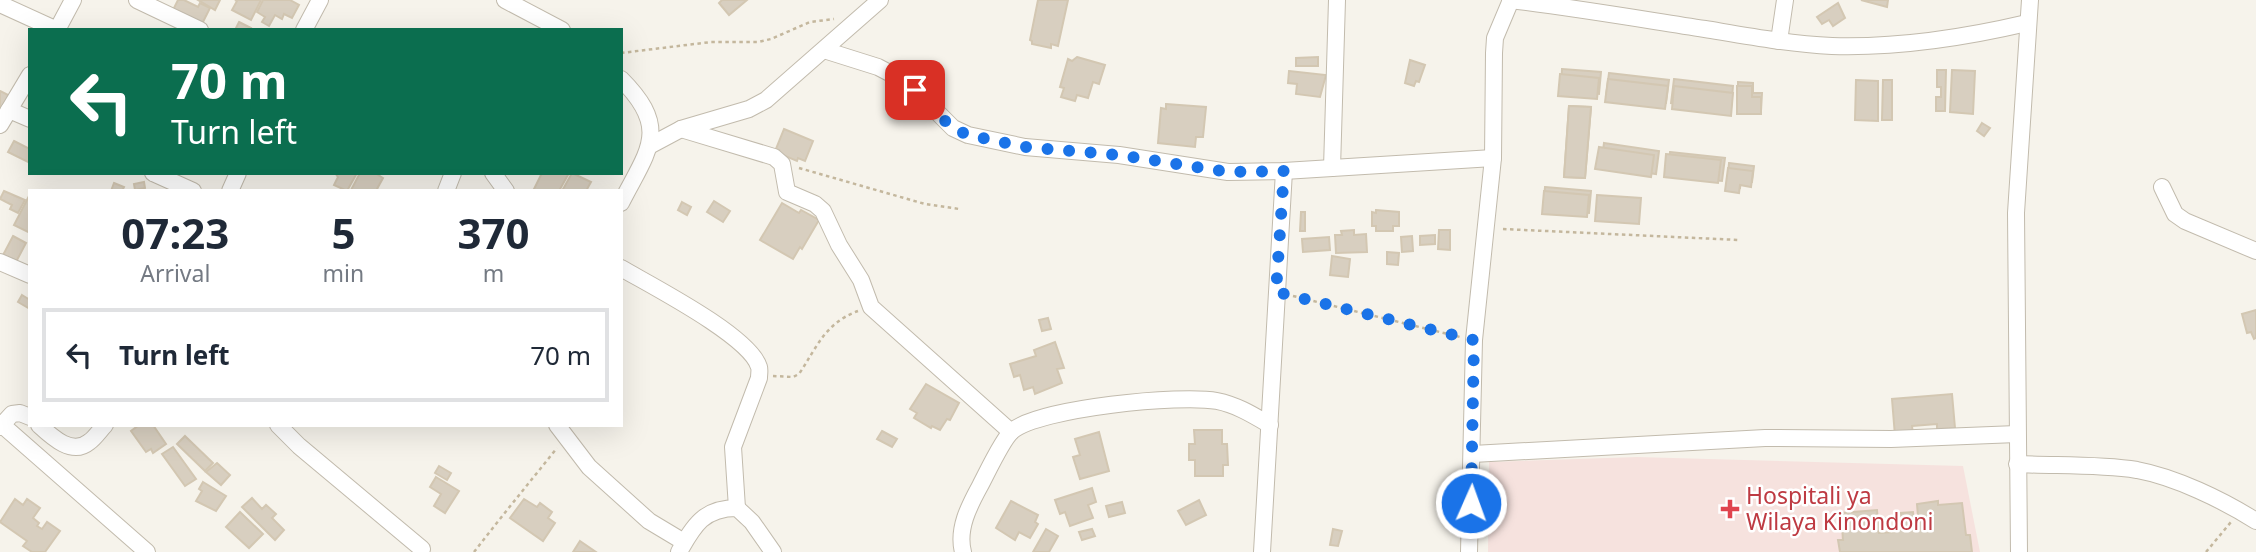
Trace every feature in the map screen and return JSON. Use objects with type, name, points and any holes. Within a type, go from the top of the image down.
[{"type":"street","points":[[58,28],[73,0]]},
{"type":"street","points":[[137,0],[196,28]]},
{"type":"street","points":[[305,28],[320,0]]},
{"type":"street","points":[[505,0],[531,22],[554,28]]},
{"type":"street","points":[[651,145],[681,128],[749,109],[766,100],[880,0]]},
{"type":"street","points":[[1332,168],[1337,0]]},
{"type":"street","points":[[1469,552],[1474,340],[1493,158],[1494,46],[1510,0],[1578,4],[1779,41],[1831,46],[1887,46],[1966,37],[2027,23]]},
{"type":"street","points":[[1779,41],[1785,0]]},
{"type":"street","points":[[2019,552],[2015,213],[2027,23],[2031,0]]},
{"type":"street","points":[[0,4],[53,28]]},
{"type":"street","points":[[824,50],[878,67],[899,78],[953,128],[968,135],[1025,147],[1119,155],[1228,172],[1493,158]]},
{"type":"street","points":[[0,125],[28,78]]},
{"type":"street","points":[[623,81],[648,114],[651,145],[623,199]]},
{"type":"street","points":[[9,110],[28,118]]},
{"type":"street","points":[[681,128],[774,158],[782,164],[787,192],[815,204],[823,211],[839,245],[861,280],[871,307],[1012,432]]},
{"type":"street","points":[[1262,552],[1284,171]]},
{"type":"street","points":[[157,175],[189,189]]},
{"type":"street","points":[[2162,187],[2175,214],[2185,221],[2256,251]]},
{"type":"street","points":[[0,262],[28,274]]},
{"type":"street","points":[[623,269],[708,318],[749,352],[759,366],[760,378],[733,447],[737,508]]},
{"type":"street","points":[[963,552],[961,546],[965,514],[1012,432],[1029,422],[1079,409],[1126,403],[1205,399],[1239,407],[1270,425]]},
{"type":"street","points":[[28,416],[12,414],[1,425],[142,551]]},
{"type":"street","points":[[42,427],[69,447],[77,448],[88,444],[104,427]]},
{"type":"street","points":[[280,427],[419,551]]},
{"type":"street","points":[[561,431],[589,467],[682,547],[703,517],[720,508],[737,508],[752,522],[773,552]]},
{"type":"street","points":[[1473,454],[1765,438],[1891,439],[2017,434]]},
{"type":"street","points":[[2017,464],[2135,470],[2164,477],[2240,511],[2256,521]]},
{"type":"path","points":[[623,53],[711,42],[771,40],[810,22],[837,18]]},
{"type":"path","points":[[782,164],[925,204],[959,209]]},
{"type":"path","points":[[1485,229],[1739,240]]},
{"type":"path","points":[[1276,292],[1474,340]]},
{"type":"path","points":[[759,366],[773,376],[793,377],[799,374],[837,320],[871,307]]},
{"type":"path","points":[[474,552],[507,509],[530,485],[561,431]]},
{"type":"path","points":[[2206,552],[2240,511]]},
{"type":"shaded area","name":"Hospitali ya Wilaya Kinondoni","points":[[1637,457],[1963,466],[1980,552],[1488,552],[1489,462]]},
{"type":"building","points":[[178,0],[198,7],[200,3],[210,8],[201,26],[172,12]]},
{"type":"building","points":[[198,0],[220,0],[215,10]]},
{"type":"building","points":[[235,0],[261,0],[251,20],[232,10],[237,1]]},
{"type":"building","points":[[263,0],[290,0],[299,5],[292,18],[284,14],[282,19],[275,15],[269,26],[262,22],[265,17],[257,12]]},
{"type":"building","points":[[722,0],[747,0],[729,15],[719,3]]},
{"type":"building","points":[[1038,0],[1068,0],[1058,46],[1051,44],[1051,48],[1032,44],[1030,40]]},
{"type":"building","points":[[1861,0],[1888,0],[1887,7]]},
{"type":"building","points":[[1838,3],[1845,18],[1833,26],[1829,20],[1822,24],[1817,17]]},
{"type":"building","points":[[239,22],[251,28],[236,28]]},
{"type":"building","points":[[1077,57],[1105,65],[1099,84],[1093,82],[1088,98],[1077,95],[1075,101],[1061,97],[1064,88],[1060,87],[1068,59],[1072,61]]},
{"type":"building","points":[[1318,57],[1318,66],[1296,66],[1296,58]]},
{"type":"building","points":[[1410,60],[1425,65],[1419,82],[1416,81],[1414,86],[1405,83]]},
{"type":"building","points":[[1562,69],[1601,72],[1599,94],[1561,90]]},
{"type":"building","points":[[1937,70],[1946,70],[1945,111],[1936,111],[1936,97],[1941,97],[1941,87],[1937,87]]},
{"type":"building","points":[[1952,70],[1975,71],[1973,114],[1950,112]]},
{"type":"building","points":[[1289,71],[1326,75],[1320,97],[1296,94],[1297,84],[1288,83]]},
{"type":"building","points":[[1609,73],[1669,80],[1666,103],[1606,96]]},
{"type":"building","points":[[1560,74],[1599,78],[1597,99],[1558,96]]},
{"type":"building","points":[[1608,79],[1668,86],[1665,109],[1605,102]]},
{"type":"building","points":[[1674,79],[1733,86],[1731,109],[1671,103]]},
{"type":"building","points":[[1856,80],[1878,81],[1878,121],[1855,120]]},
{"type":"building","points":[[1883,80],[1892,80],[1892,120],[1882,120]]},
{"type":"building","points":[[1738,82],[1753,83],[1753,93],[1762,93],[1761,111],[1738,110]]},
{"type":"building","points":[[1674,86],[1733,93],[1731,116],[1672,109]]},
{"type":"building","points":[[1737,86],[1752,86],[1752,97],[1761,97],[1761,114],[1737,114]]},
{"type":"building","points":[[0,91],[10,96],[0,115]]},
{"type":"building","points":[[1166,104],[1206,107],[1203,137],[1196,137],[1195,147],[1158,143],[1161,108],[1166,109]]},
{"type":"building","points":[[1569,106],[1591,107],[1585,178],[1564,177]]},
{"type":"building","points":[[1569,106],[1591,107],[1585,178],[1564,177]]},
{"type":"building","points":[[1982,123],[1990,128],[1984,136],[1977,131]]},
{"type":"building","points":[[784,129],[813,141],[805,161],[798,158],[797,161],[778,153],[779,150],[776,149]]},
{"type":"building","points":[[14,141],[28,148],[28,162],[8,152]]},
{"type":"building","points":[[1604,143],[1659,151],[1656,174],[1601,166]]},
{"type":"building","points":[[1599,147],[1654,155],[1651,177],[1595,169]]},
{"type":"building","points":[[1670,152],[1725,158],[1722,181],[1668,176]]},
{"type":"building","points":[[1666,154],[1721,160],[1718,183],[1664,177]]},
{"type":"building","points":[[1729,163],[1754,166],[1752,182],[1741,181],[1740,188],[1727,186]]},
{"type":"building","points":[[1728,168],[1753,171],[1751,187],[1740,185],[1739,193],[1725,191]]},
{"type":"building","points":[[336,175],[356,175],[348,189],[334,185]]},
{"type":"building","points":[[359,175],[378,175],[383,178],[377,189],[352,189]]},
{"type":"building","points":[[541,175],[568,175],[560,189],[534,189]]},
{"type":"building","points":[[571,175],[591,182],[587,189],[563,189]]},
{"type":"building","points":[[144,182],[145,188],[135,189],[134,184]]},
{"type":"building","points":[[114,183],[124,187],[123,189],[112,189]]},
{"type":"building","points":[[1545,187],[1591,191],[1589,213],[1543,210]]},
{"type":"building","points":[[4,191],[25,200],[18,213],[10,209],[12,205],[0,199]]},
{"type":"building","points":[[1544,191],[1589,195],[1587,217],[1542,214]]},
{"type":"building","points":[[1597,195],[1641,198],[1639,224],[1595,221]]},
{"type":"building","points":[[28,198],[28,232],[14,225]]},
{"type":"building","points":[[714,201],[730,211],[723,222],[707,212]]},
{"type":"building","points":[[682,202],[691,207],[687,215],[678,210]]},
{"type":"building","points":[[782,203],[819,220],[793,259],[760,240]]},
{"type":"building","points":[[1376,210],[1399,212],[1399,226],[1393,226],[1393,231],[1376,231],[1376,226],[1372,226],[1372,212],[1376,213]]},
{"type":"building","points":[[1301,212],[1305,212],[1305,231],[1300,231]]},
{"type":"building","points":[[1354,230],[1354,235],[1366,234],[1367,252],[1336,253],[1335,235],[1342,235],[1341,231]]},
{"type":"building","points":[[1439,230],[1450,230],[1450,250],[1438,249]]},
{"type":"building","points":[[1435,235],[1435,244],[1420,245],[1420,236]]},
{"type":"building","points":[[13,236],[26,243],[16,262],[3,255]]},
{"type":"building","points":[[1412,236],[1413,251],[1402,252],[1401,237]]},
{"type":"building","points":[[1329,237],[1330,250],[1303,252],[1302,239]]},
{"type":"building","points":[[1387,252],[1399,253],[1398,265],[1387,264]]},
{"type":"building","points":[[1332,256],[1350,259],[1348,277],[1330,275]]},
{"type":"building","points":[[22,295],[28,299],[28,308],[18,302]]},
{"type":"building","points":[[2256,310],[2254,339],[2251,332],[2247,333],[2242,314]]},
{"type":"building","points":[[1048,318],[1051,329],[1042,331],[1039,320]]},
{"type":"building","points":[[1055,342],[1064,368],[1057,369],[1062,383],[1035,394],[1033,387],[1024,390],[1020,375],[1014,377],[1010,364],[1036,356],[1034,350]]},
{"type":"building","points":[[926,384],[959,403],[950,420],[947,419],[940,430],[914,418],[917,413],[910,409]]},
{"type":"building","points":[[1952,394],[1955,428],[1937,429],[1937,424],[1912,426],[1913,434],[1895,436],[1892,399]]},
{"type":"building","points":[[136,427],[154,427],[166,444],[153,453],[151,449],[146,452],[131,431]]},
{"type":"building","points":[[1194,430],[1222,430],[1222,444],[1227,444],[1228,465],[1223,465],[1223,476],[1195,476],[1195,460],[1189,460],[1189,444],[1195,444]]},
{"type":"building","points":[[882,431],[897,439],[892,447],[877,439]]},
{"type":"building","points":[[1099,432],[1109,471],[1080,479],[1073,457],[1080,455],[1075,439]]},
{"type":"building","points":[[185,436],[213,463],[205,471],[177,444]]},
{"type":"building","points":[[173,447],[196,479],[185,486],[162,454]]},
{"type":"building","points":[[217,463],[230,475],[221,485],[206,472]]},
{"type":"building","points":[[439,466],[451,473],[447,480],[435,473]]},
{"type":"building","points":[[436,477],[459,491],[445,513],[434,506],[441,494],[430,487]]},
{"type":"building","points":[[203,482],[226,496],[216,511],[196,501],[202,491],[199,489]]},
{"type":"building","points":[[1092,488],[1096,502],[1088,505],[1093,518],[1070,526],[1065,512],[1060,514],[1055,500]]},
{"type":"building","points":[[252,498],[262,509],[266,505],[276,514],[272,518],[284,530],[275,540],[242,507]]},
{"type":"building","points":[[15,499],[23,505],[27,499],[40,508],[33,518],[39,523],[37,526],[42,529],[47,522],[60,531],[45,552],[32,552],[23,546],[27,541],[0,522]]},
{"type":"building","points":[[524,499],[537,507],[540,503],[552,512],[548,518],[555,523],[543,541],[510,518]]},
{"type":"building","points":[[1199,500],[1206,515],[1186,525],[1178,511]]},
{"type":"building","points":[[1011,501],[1038,515],[1035,522],[1038,524],[1030,538],[1019,532],[1015,540],[996,528]]},
{"type":"building","points":[[1938,501],[1938,505],[1962,503],[1966,535],[1970,535],[1972,552],[1840,552],[1838,540],[1843,540],[1841,513],[1877,510],[1879,533],[1895,532],[1894,523],[1902,522],[1901,513],[1913,512],[1915,529],[1919,528],[1917,504]]},
{"type":"building","points":[[1122,502],[1125,513],[1109,517],[1106,506]]},
{"type":"building","points":[[240,512],[263,534],[249,548],[226,527]]},
{"type":"building","points":[[1046,529],[1058,536],[1049,552],[1033,552]]},
{"type":"building","points":[[1092,529],[1095,536],[1082,540],[1079,532]]},
{"type":"building","points":[[1333,529],[1342,531],[1338,546],[1330,545]]},
{"type":"building","points":[[580,541],[596,552],[573,552]]},
{"type":"place","name":"Hospitali ya Wilaya Kinondoni","points":[[1730,509]]},
{"type":"route","points":[[915,90],[953,128],[968,135],[1025,147],[1119,155],[1228,172],[1284,171],[1276,292],[1474,340],[1471,503]]}]
